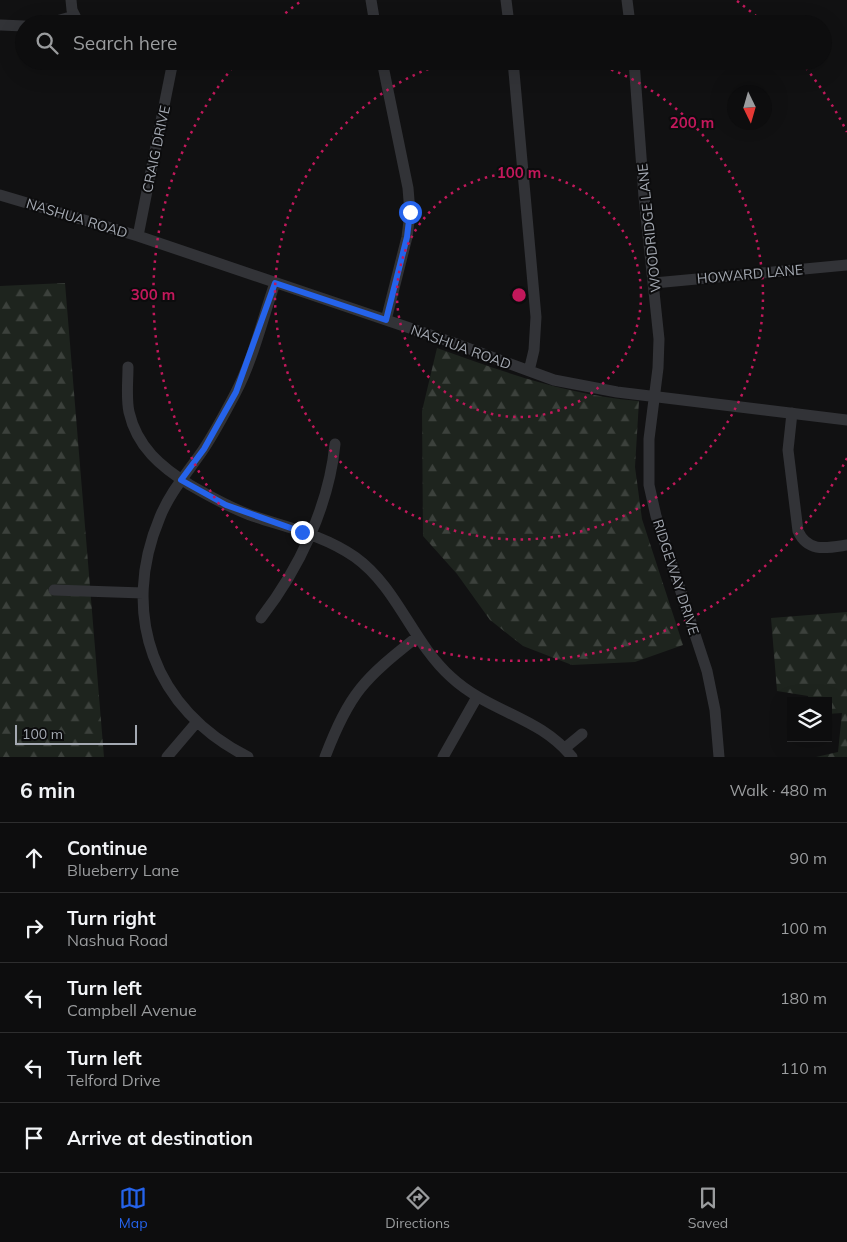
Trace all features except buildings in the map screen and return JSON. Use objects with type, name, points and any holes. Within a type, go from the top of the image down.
[{"type":"street","points":[[71,0],[76,15]]},
{"type":"street","points":[[371,0],[374,15]]},
{"type":"street","points":[[506,0],[508,15]]},
{"type":"street","points":[[628,0],[629,15]]},
{"type":"street","points":[[1,25],[15,26]]},
{"type":"street","name":"CRAIG DRIVE","points":[[138,236],[171,70]]},
{"type":"street","points":[[384,70],[408,188],[410,212],[407,237],[386,320]]},
{"type":"street","points":[[514,70],[536,317],[534,350],[529,371]]},
{"type":"street","name":"WOODRIDGE LANE","points":[[635,70],[659,340],[656,396]]},
{"type":"street","name":"NASHUA ROAD","points":[[0,195],[138,236],[386,320],[554,380],[590,388],[847,420]]},
{"type":"street","name":"HOWARD LANE","points":[[654,284],[847,265]]},
{"type":"street","points":[[248,757],[213,737],[196,723],[172,694],[157,667],[146,631],[143,593],[152,539],[170,496],[204,449],[236,392],[275,283]]},
{"type":"street","points":[[128,367],[128,410],[137,435],[152,458],[181,480],[226,505],[310,534],[341,548],[367,567],[389,591],[417,637],[440,666],[477,697],[499,710],[534,724],[568,753],[582,734]]},
{"type":"street","name":"RIDGEWAY DRIVE","points":[[656,396],[648,454],[650,493],[708,671],[715,710],[719,757]]},
{"type":"street","points":[[792,413],[788,450],[798,531],[803,540],[817,548],[847,545]]},
{"type":"street","points":[[261,618],[282,590],[310,534],[325,497],[335,444]]},
{"type":"street","points":[[54,590],[143,593]]},
{"type":"street","points":[[325,757],[342,715],[358,689],[379,667],[417,637]]},
{"type":"street","points":[[443,757],[477,697]]},
{"type":"street","points":[[167,757],[196,723]]},
{"type":"green space","points":[[65,283],[104,757],[0,757],[0,286]]},
{"type":"green space","points":[[437,348],[512,374],[561,388],[639,401],[635,467],[642,519],[683,645],[635,662],[572,665],[523,646],[490,620],[457,574],[423,536],[422,411]]},
{"type":"green space","points":[[847,612],[847,757],[816,757],[838,752],[842,713],[832,714],[832,697],[808,697],[777,691],[771,618]]},
{"type":"route","points":[[302,532],[249,515],[226,505],[181,480],[204,449],[236,392],[275,283],[386,320],[407,237],[410,212]]}]
